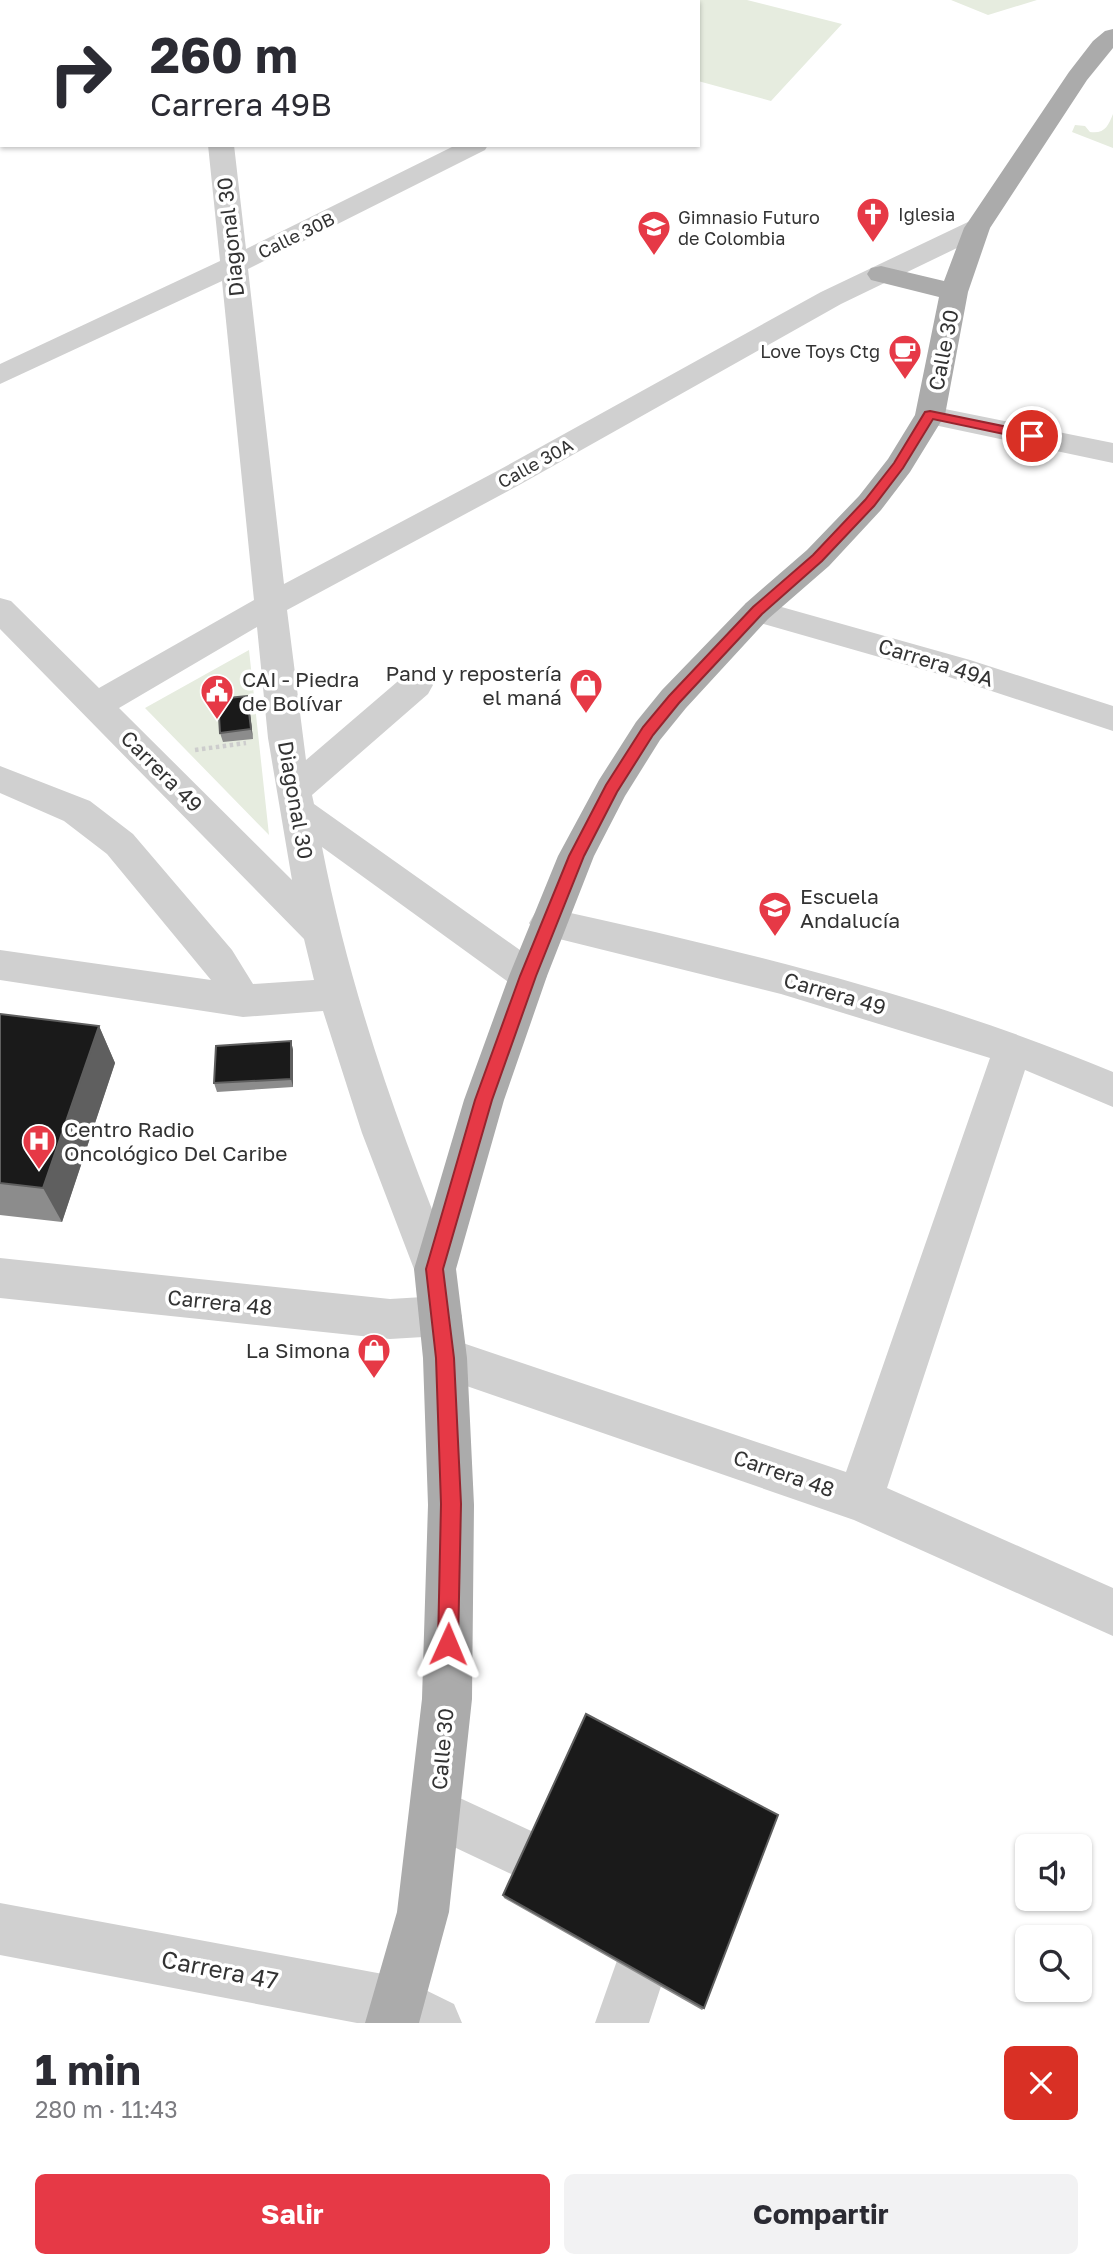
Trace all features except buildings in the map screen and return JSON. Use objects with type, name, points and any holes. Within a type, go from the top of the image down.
[{"type":"main road","name":"Calle 30","points":[[409,2017],[436,1812],[447,1699],[451,1518],[443,1337],[435,1269],[484,1100],[528,976],[582,845],[611,789],[648,731],[674,699],[757,611],[818,558],[870,503],[899,466],[930,415],[954,292],[977,228],[1077,77],[1101,46],[1113,36]]},
{"type":"main road","points":[[881,274],[954,292]]},
{"type":"street","name":"Diagonal 30","points":[[221,147],[232,266],[294,801],[337,994],[374,1115],[435,1269]]},
{"type":"street","name":"Calle 30B","points":[[0,375],[232,266],[472,147]]},
{"type":"street","name":"Calle 30A","points":[[97,705],[270,605],[522,470],[831,298],[977,228]]},
{"type":"street","points":[[930,415],[1113,453]]},
{"type":"street","name":"Carrera 49","points":[[0,610],[322,933]]},
{"type":"street","name":"Carrera 49A","points":[[757,611],[958,668],[1113,719]]},
{"type":"street","points":[[416,685],[294,801],[528,976]]},
{"type":"street","points":[[0,779],[76,811],[120,845],[219,961],[243,1002]]},
{"type":"street","name":"Carrera 49","points":[[548,923],[777,977],[894,1010],[1012,1049],[1113,1090]]},
{"type":"street","points":[[0,965],[243,1002],[337,994]]},
{"type":"street","points":[[860,1499],[1012,1049]]},
{"type":"street","name":"Carrera 48","points":[[0,1278],[390,1319],[443,1337],[860,1499],[1113,1612]]},
{"type":"street","points":[[436,1812],[524,1854]]},
{"type":"street","name":"Carrera 47","points":[[0,1929],[409,2017]]},
{"type":"street","points":[[622,2023],[638,1974]]},
{"type":"path","points":[[186,752],[259,742]]},
{"type":"shaded area","points":[[700,0],[747,0],[842,24],[771,101],[700,82]]},
{"type":"shaded area","points":[[951,0],[1037,0],[988,15]]},
{"type":"shaded area","points":[[1113,114],[1113,148],[1072,132],[1075,125],[1085,126],[1090,132],[1103,130]]},
{"type":"shaded area","points":[[249,650],[269,835],[145,708]]},
{"type":"place","name":"Iglesia","points":[[873,244]]},
{"type":"place","name":"Gimnasio Futuro de Colombia","points":[[654,257]]},
{"type":"place","name":"Love Toys Ctg","points":[[905,381]]},
{"type":"place","name":"Pand y repostería el maná","points":[[586,715]]},
{"type":"place","name":"CAI - Piedra de Bolívar","points":[[217,721]]},
{"type":"place","name":"Escuela Andalucía","points":[[775,938]]},
{"type":"place","name":"Centro Radio Oncológico Del Caribe","points":[[39,1171]]},
{"type":"place","name":"La Simona","points":[[374,1380]]},
{"type":"route","points":[[448,1644],[451,1504],[445,1358],[435,1269],[484,1100],[528,976],[576,856],[611,789],[648,731],[674,699],[757,611],[818,558],[870,503],[899,466],[930,415],[1032,436]]}]
